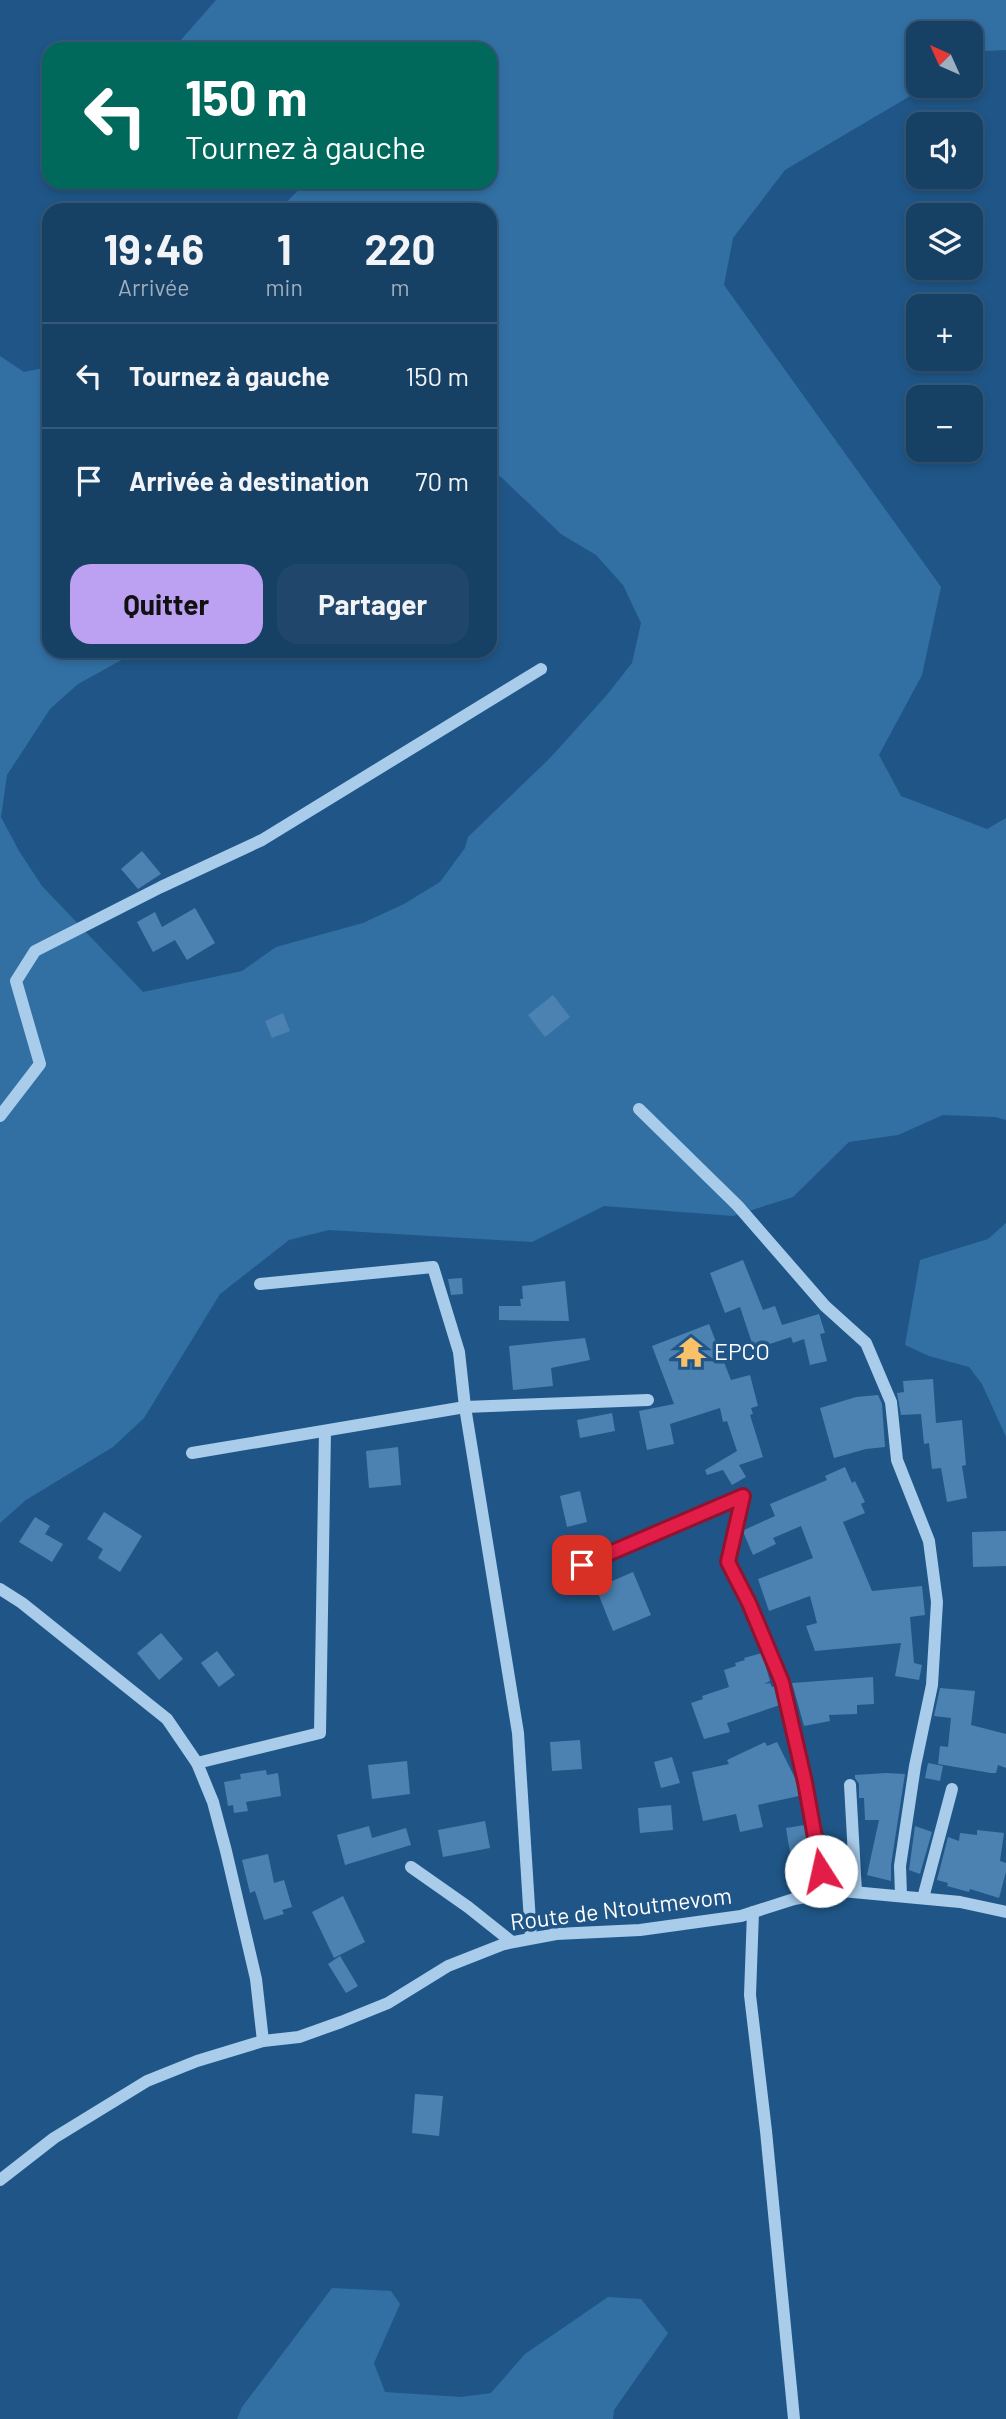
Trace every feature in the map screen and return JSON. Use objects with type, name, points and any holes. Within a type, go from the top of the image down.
[{"type":"street","points":[[0,1116],[40,1064],[16,981],[35,951],[161,887],[262,840],[541,669]]},
{"type":"street","points":[[639,1109],[738,1206],[825,1306],[866,1343],[891,1402],[897,1460],[929,1541],[937,1602],[932,1685],[915,1766],[902,1853],[901,1895]]},
{"type":"street","points":[[260,1284],[433,1267],[459,1352],[465,1408],[517,1733],[531,1938]]},
{"type":"street","points":[[192,1453],[465,1408],[648,1399]]},
{"type":"street","points":[[197,1763],[320,1734],[325,1431]]},
{"type":"street","points":[[567,1572],[743,1496],[728,1562],[749,1603],[782,1682],[805,1782],[825,1894]]},
{"type":"street","points":[[0,1589],[22,1603],[167,1719],[197,1763],[213,1802],[226,1851],[256,1979],[263,2041]]},
{"type":"street","points":[[850,1784],[856,1892]]},
{"type":"street","points":[[923,1898],[952,1789]]},
{"type":"street","points":[[411,1867],[512,1942]]},
{"type":"street","name":"Route de Ntoutmevom","points":[[0,2180],[54,2138],[147,2081],[197,2060],[263,2041],[299,2037],[341,2022],[388,2003],[448,1966],[512,1942],[556,1934],[640,1930],[741,1916],[794,1899],[842,1891],[960,1902],[1006,1912]]},
{"type":"street","points":[[753,1912],[750,1995],[794,2419]]},
{"type":"shaded area","points":[[216,0],[1006,0],[1006,50],[984,52],[984,21],[906,21],[907,98],[785,170],[733,238],[724,285],[941,587],[922,675],[879,755],[901,796],[987,829],[1006,818],[1006,1120],[995,1117],[943,1115],[898,1135],[849,1142],[793,1197],[733,1216],[604,1206],[532,1242],[329,1230],[289,1240],[220,1294],[144,1418],[113,1447],[26,1500],[0,1523],[0,356],[24,372],[42,368],[42,658],[125,658],[78,684],[50,709],[7,775],[1,817],[42,886],[143,992],[242,971],[276,947],[363,923],[404,904],[440,882],[465,848],[468,837],[550,758],[632,663],[641,623],[623,585],[596,555],[561,534],[497,475],[497,203],[286,203],[299,189],[497,189],[497,42],[179,42]]},
{"type":"shaded area","points":[[1006,1223],[1006,1437],[982,1384],[969,1367],[929,1356],[905,1345],[920,1260],[988,1239]]},
{"type":"shaded area","points":[[332,2288],[391,2291],[400,2304],[374,2363],[385,2392],[461,2397],[491,2393],[525,2354],[608,2297],[641,2299],[668,2333],[614,2410],[613,2419],[237,2419],[242,2407]]},
{"type":"building","points":[[142,851],[161,874],[138,889],[121,869]]},
{"type":"building","points":[[195,908],[215,943],[187,960],[175,940],[153,952],[137,922],[155,912],[162,927]]},
{"type":"building","points":[[553,995],[570,1017],[545,1037],[528,1015]]},
{"type":"building","points":[[283,1013],[290,1031],[272,1038],[265,1021]]},
{"type":"building","points":[[743,1260],[763,1310],[775,1306],[782,1325],[819,1314],[825,1333],[820,1334],[827,1361],[810,1365],[804,1339],[793,1343],[791,1337],[754,1349],[740,1307],[725,1313],[710,1273]]},
{"type":"building","points":[[462,1278],[463,1294],[451,1295],[448,1279]]},
{"type":"building","points":[[565,1281],[569,1321],[499,1320],[499,1306],[521,1306],[522,1286]]},
{"type":"building","points":[[709,1324],[731,1380],[750,1375],[758,1406],[751,1408],[753,1414],[750,1415],[763,1457],[739,1465],[746,1477],[732,1485],[723,1470],[707,1475],[705,1470],[737,1451],[727,1421],[723,1422],[720,1408],[670,1424],[674,1444],[647,1450],[639,1411],[674,1404],[652,1346]]},
{"type":"building","points":[[585,1338],[590,1360],[551,1368],[553,1386],[513,1390],[509,1346]]},
{"type":"building","points":[[933,1379],[936,1423],[962,1420],[966,1465],[962,1466],[967,1498],[947,1502],[941,1468],[932,1469],[929,1443],[924,1444],[921,1414],[901,1415],[897,1393],[904,1392],[903,1381]]},
{"type":"building","points":[[878,1395],[882,1404],[885,1447],[834,1458],[820,1408],[856,1397]]},
{"type":"building","points":[[612,1413],[615,1431],[580,1438],[577,1420]]},
{"type":"building","points":[[398,1447],[401,1485],[369,1488],[366,1451]]},
{"type":"building","points":[[845,1467],[865,1502],[861,1504],[865,1513],[843,1522],[872,1591],[922,1586],[925,1615],[910,1617],[914,1663],[922,1665],[919,1680],[895,1676],[901,1643],[815,1651],[806,1626],[817,1623],[810,1596],[769,1611],[758,1579],[813,1558],[801,1526],[773,1538],[776,1544],[753,1555],[744,1530],[775,1516],[770,1504],[827,1480],[825,1476]]},
{"type":"building","points":[[580,1491],[587,1522],[567,1527],[560,1496]]},
{"type":"building","points":[[104,1512],[142,1536],[120,1572],[98,1558],[103,1549],[87,1539]]},
{"type":"building","points":[[35,1517],[50,1526],[45,1534],[63,1544],[52,1562],[19,1542]]},
{"type":"building","points":[[1006,1531],[1006,1566],[973,1567],[972,1532]]},
{"type":"building","points":[[633,1572],[651,1615],[613,1631],[596,1588]]},
{"type":"building","points":[[161,1633],[183,1659],[159,1680],[137,1653]]},
{"type":"building","points":[[217,1651],[235,1675],[219,1687],[201,1663]]},
{"type":"building","points":[[762,1653],[770,1681],[764,1684],[775,1686],[780,1705],[727,1723],[730,1732],[704,1739],[691,1703],[703,1699],[702,1696],[729,1687],[724,1670],[736,1666],[735,1663],[745,1660],[744,1658]]},
{"type":"building","points":[[873,1677],[874,1704],[857,1705],[857,1714],[829,1715],[830,1721],[804,1726],[792,1683]]},
{"type":"building","points":[[940,1688],[975,1691],[971,1725],[1006,1734],[1006,1768],[998,1765],[996,1773],[991,1773],[938,1764],[940,1746],[948,1747],[951,1718],[934,1716]]},
{"type":"building","points":[[580,1740],[582,1769],[552,1771],[550,1742]]},
{"type":"building","points":[[765,1742],[767,1746],[777,1742],[796,1780],[799,1796],[758,1805],[763,1827],[740,1832],[736,1814],[703,1821],[692,1772],[729,1764],[727,1760]]},
{"type":"building","points":[[672,1757],[680,1783],[661,1788],[654,1762]]},
{"type":"building","points":[[407,1761],[410,1794],[372,1799],[368,1765]]},
{"type":"building","points":[[928,1763],[943,1766],[940,1781],[925,1778]]},
{"type":"building","points":[[266,1770],[267,1775],[278,1773],[281,1796],[246,1802],[248,1811],[234,1813],[233,1805],[228,1806],[224,1782],[241,1779],[240,1774]]},
{"type":"building","points":[[905,1774],[891,1881],[867,1875],[879,1820],[865,1820],[864,1798],[859,1798],[859,1784],[855,1778],[855,1775]]},
{"type":"building","points":[[671,1805],[673,1830],[640,1833],[638,1808]]},
{"type":"building","points":[[485,1821],[490,1848],[443,1857],[438,1830]]},
{"type":"building","points":[[805,1825],[815,1880],[795,1884],[786,1828]]},
{"type":"building","points":[[369,1826],[372,1838],[406,1828],[411,1845],[345,1865],[337,1835]]},
{"type":"building","points":[[915,1826],[932,1832],[920,1874],[909,1870]]},
{"type":"building","points":[[977,1830],[1004,1833],[1000,1861],[1006,1863],[1006,1872],[999,1898],[970,1889],[969,1892],[947,1886],[948,1883],[937,1880],[948,1837],[959,1841],[960,1833],[977,1835]]},
{"type":"building","points":[[268,1854],[274,1883],[284,1880],[292,1907],[282,1910],[284,1914],[264,1920],[255,1891],[250,1893],[242,1860]]},
{"type":"building","points":[[343,1896],[365,1942],[334,1958],[312,1912]]},
{"type":"building","points":[[340,1956],[358,1986],[346,1993],[328,1964]]},
{"type":"building","points":[[415,2094],[443,2096],[439,2136],[412,2133]]},
{"type":"place","name":"EPCO","points":[[691,1352]]},
{"type":"route","points":[[582,1565],[743,1496],[728,1562],[749,1603],[782,1682],[805,1782],[821,1871]]}]
